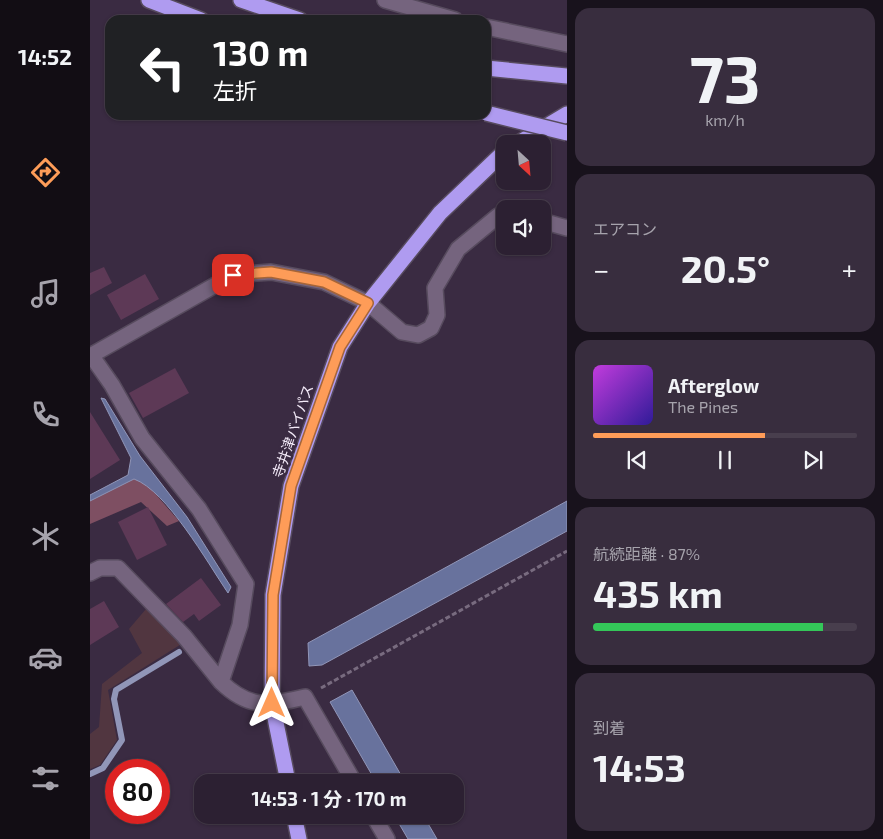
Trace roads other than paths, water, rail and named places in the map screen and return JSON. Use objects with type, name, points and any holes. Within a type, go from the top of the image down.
[{"type":"highway","points":[[149,0],[188,15]]},
{"type":"highway","points":[[241,0],[285,15]]},
{"type":"highway","points":[[491,68],[567,76]]},
{"type":"highway","points":[[491,114],[567,133]]},
{"type":"highway","points":[[532,135],[567,114]]},
{"type":"highway","name":"寺井津バイパス","points":[[286,774],[272,703],[273,595],[291,486],[340,347],[368,303],[440,213],[496,160]]},
{"type":"highway","points":[[296,824],[299,839]]},
{"type":"street","points":[[385,0],[438,15]]},
{"type":"street","points":[[491,28],[567,44]]},
{"type":"street","points":[[221,682],[240,625],[246,584],[199,510],[142,438],[112,385],[90,356],[233,275],[271,272],[324,282],[368,303],[402,332],[418,335],[431,328],[437,316],[435,288],[458,249],[496,218]]},
{"type":"street","points":[[551,224],[567,228]]},
{"type":"street","points":[[90,573],[100,568],[118,568],[184,636],[221,682],[237,697],[255,703],[272,703],[305,696],[349,774]]},
{"type":"street","points":[[378,824],[387,839]]},
{"type":"water","points":[[101,398],[105,399],[140,456],[187,517],[231,587],[228,593],[186,529],[173,512],[147,486],[134,479],[90,501],[90,495],[128,475],[131,458]]},
{"type":"water","points":[[567,501],[567,531],[322,665],[309,666],[308,643]]},
{"type":"water","points":[[352,690],[400,774],[371,774],[330,702]]},
{"type":"water","points":[[399,824],[428,824],[437,839],[408,839]]},
{"type":"waterway","points":[[90,774],[103,768],[122,740],[114,699],[116,690],[179,652]]}]
